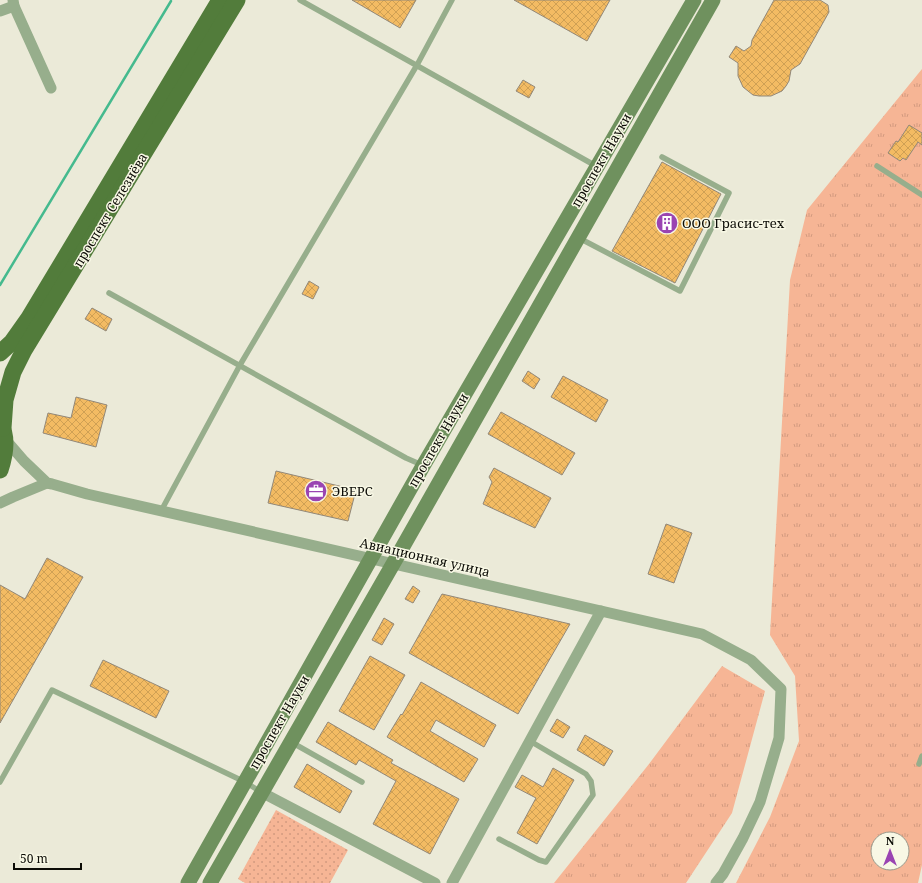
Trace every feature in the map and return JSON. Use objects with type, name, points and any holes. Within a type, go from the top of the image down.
[{"type":"main road","name":"проспект Селезнёва","points":[[0,353],[12,342],[28,318],[220,0]]},
{"type":"main road","name":"проспект Селезнёва","points":[[0,470],[3,462],[5,400],[13,372],[24,350],[237,0]]},
{"type":"street","name":"проспект Науки","points":[[188,883],[423,466],[694,0]]},
{"type":"street","name":"проспект Науки","points":[[210,883],[713,0]]},
{"type":"street","points":[[0,11],[13,3],[51,88]]},
{"type":"street","points":[[0,503],[13,496],[47,483],[24,461],[3,430]]},
{"type":"street","name":"Авиационная улица","points":[[47,483],[86,494],[702,634],[751,660],[781,689],[779,738],[760,802],[743,838],[723,874],[716,883]]},
{"type":"street","points":[[452,883],[601,611]]},
{"type":"street","points":[[262,792],[435,883]]},
{"type":"lane","points":[[300,0],[598,166]]},
{"type":"lane","points":[[160,511],[240,365],[417,65],[452,0]]},
{"type":"lane","points":[[578,238],[680,291],[729,193],[662,157]]},
{"type":"lane","points":[[877,166],[922,195]]},
{"type":"lane","points":[[109,293],[423,466]]},
{"type":"lane","points":[[0,782],[52,690],[245,782],[262,792]]},
{"type":"lane","points":[[498,839],[539,860],[546,862],[593,794],[591,781],[586,774],[530,741]]},
{"type":"lane","points":[[291,742],[362,782]]},
{"type":"lane","points":[[919,764],[922,756]]},
{"type":"green space","points":[[922,69],[922,865],[918,883],[736,883],[770,817],[799,741],[795,676],[770,635],[790,280],[807,210]]},
{"type":"green space","points":[[722,666],[765,691],[732,813],[686,883],[554,883],[649,764]]},
{"type":"green space","points":[[276,810],[348,850],[330,883],[245,883],[238,879]]},
{"type":"building","points":[[352,0],[416,0],[400,28]]},
{"type":"building","points":[[514,0],[610,0],[587,41]]},
{"type":"building","points":[[774,0],[820,0],[828,5],[829,12],[800,64],[791,70],[789,81],[782,91],[771,96],[753,95],[743,87],[738,76],[738,63],[729,57],[736,46],[744,51],[751,46],[752,40]]},
{"type":"building","points":[[523,80],[535,87],[529,98],[516,91]]},
{"type":"building","points":[[909,125],[922,133],[922,145],[918,142],[906,160],[903,158],[900,161],[888,153],[896,141],[898,142]]},
{"type":"building","name":"ООО Грасис-тех","points":[[662,162],[721,194],[675,283],[612,251]]},
{"type":"building","points":[[309,281],[319,287],[313,299],[302,294]]},
{"type":"building","points":[[92,308],[112,319],[106,331],[85,319]]},
{"type":"building","points":[[528,371],[540,379],[534,389],[522,381]]},
{"type":"building","points":[[563,376],[608,400],[596,422],[551,397]]},
{"type":"building","points":[[76,397],[107,405],[96,447],[43,433],[48,413],[71,418]]},
{"type":"building","points":[[501,412],[575,453],[562,475],[488,434]]},
{"type":"building","points":[[494,468],[551,498],[535,528],[483,504],[492,482],[489,477]]},
{"type":"building","points":[[276,471],[356,490],[348,521],[268,503]]},
{"type":"building","points":[[666,524],[692,533],[674,583],[648,574]]},
{"type":"building","points":[[47,558],[83,577],[0,723],[0,585],[25,599]]},
{"type":"building","points":[[413,586],[420,591],[413,603],[405,599]]},
{"type":"building","points":[[442,594],[570,624],[518,714],[409,653]]},
{"type":"building","points":[[384,618],[394,624],[382,645],[372,640]]},
{"type":"building","points":[[370,656],[405,675],[374,730],[339,711]]},
{"type":"building","points":[[103,660],[169,691],[156,718],[90,686]]},
{"type":"building","points":[[421,682],[496,725],[484,747],[436,720],[430,731],[478,759],[464,782],[387,737]]},
{"type":"building","points":[[557,719],[570,727],[563,738],[550,731]]},
{"type":"building","points":[[328,722],[393,760],[391,763],[459,799],[430,854],[373,824],[396,781],[359,760],[356,765],[316,742]]},
{"type":"building","points":[[585,735],[613,751],[604,766],[577,750]]},
{"type":"building","points":[[307,764],[352,791],[340,813],[294,787]]},
{"type":"building","points":[[553,768],[574,780],[537,844],[517,833],[536,798],[515,787],[522,775],[543,787]]},
{"type":"waterway","points":[[0,285],[171,1]]},
{"type":"place","name":"ООО Грасис-тех","points":[[667,223]]},
{"type":"place","name":"ЭВЕРС","points":[[316,491]]}]
